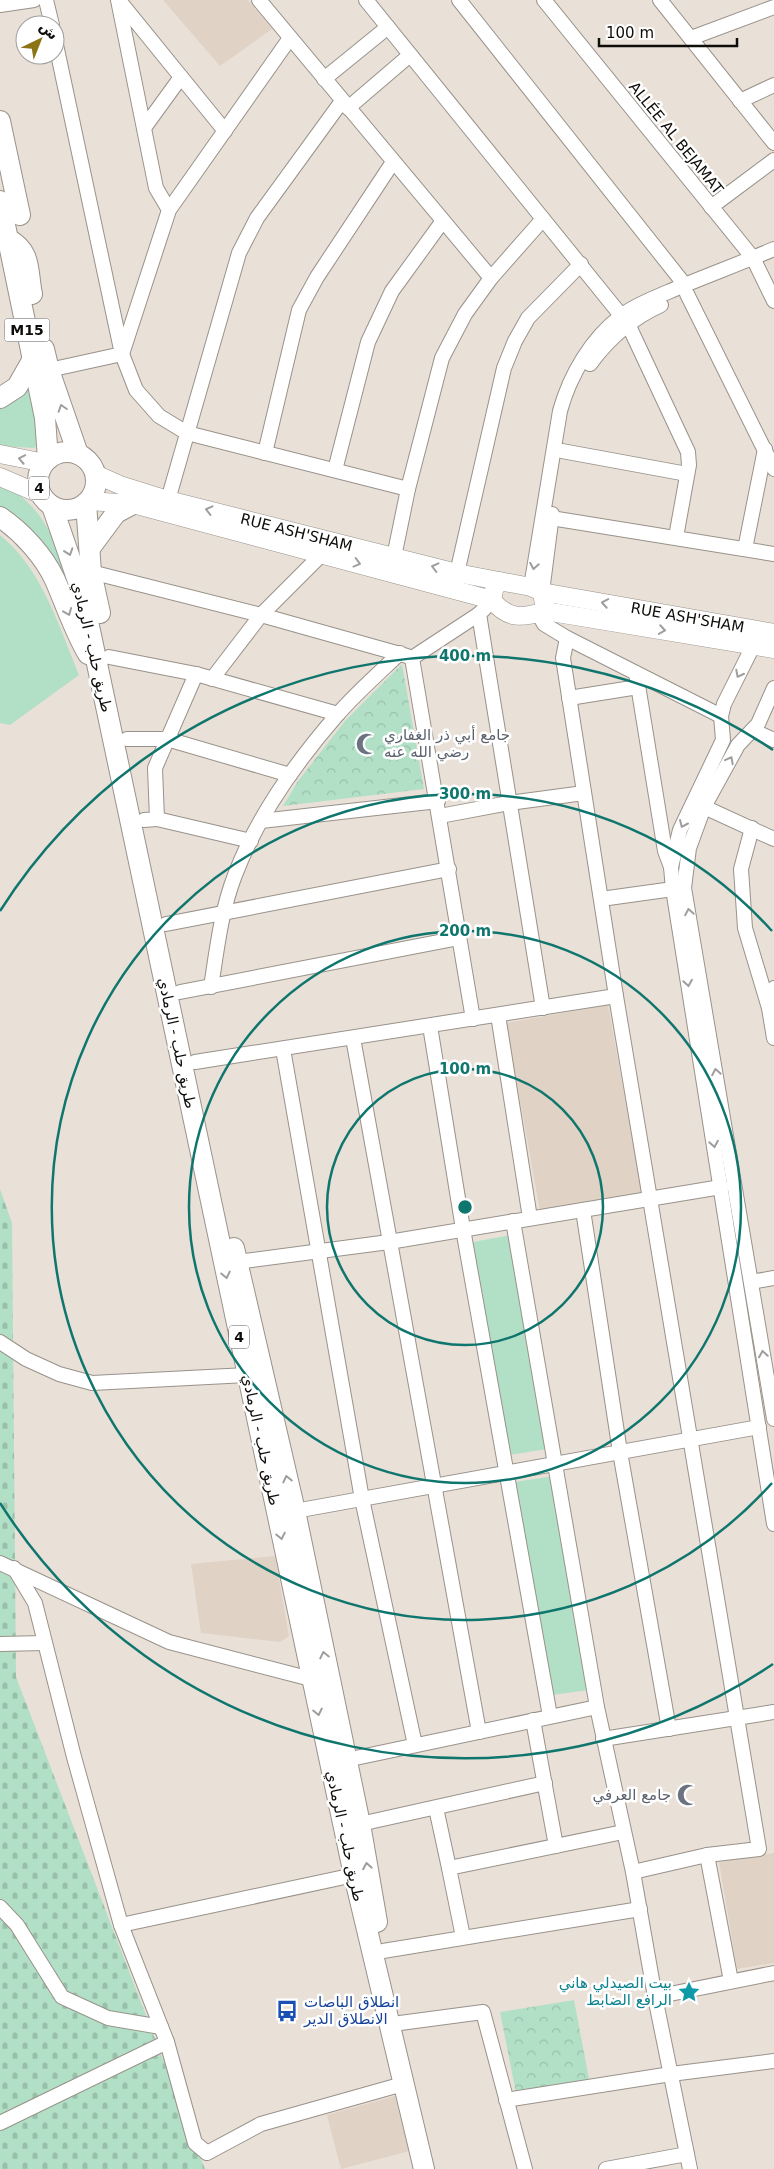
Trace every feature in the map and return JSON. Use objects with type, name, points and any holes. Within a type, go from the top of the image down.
[{"type":"highway","points":[[0,121],[6,181],[20,215]]},
{"type":"highway","name":"M15","points":[[0,201],[8,239],[23,251],[28,260],[41,365],[46,461]]},
{"type":"highway","points":[[0,398],[17,387],[41,365]]},
{"type":"highway","name":"M15","points":[[41,365],[78,454]]},
{"type":"highway","name":"4","points":[[78,454],[68,452],[58,454],[46,461],[38,478],[47,500],[69,510],[87,502],[94,493],[95,474]]},
{"type":"highway","points":[[78,454],[92,466],[95,474]]},
{"type":"highway","name":"طريق حلب - الرمادي","points":[[47,500],[82,593],[150,819],[166,924],[237,1262],[295,1512],[360,1824],[383,1951],[437,2169]]},
{"type":"highway","name":"طريق حلب - الرمادي","points":[[87,502],[91,572],[104,665],[247,1375],[354,1876],[424,2169]]},
{"type":"highway","points":[[90,548],[116,513],[133,504]]},
{"type":"highway","points":[[0,517],[37,550],[54,578],[78,636],[104,665]]},
{"type":"main road","points":[[0,454],[46,461]]},
{"type":"main road","name":"RUE ASH'SHAM","points":[[95,474],[120,485],[168,500],[394,557],[536,590],[763,636],[774,649]]},
{"type":"main road","points":[[0,476],[47,500]]},
{"type":"main road","name":"RUE ASH'SHAM","points":[[87,502],[133,504],[492,600],[505,612],[519,616],[530,616],[542,612],[763,636]]},
{"type":"main road","points":[[492,600],[494,590],[500,581]]},
{"type":"main road","points":[[536,590],[542,612]]},
{"type":"street","points":[[0,5],[34,0]]},
{"type":"street","points":[[46,0],[50,15]]},
{"type":"street","points":[[118,0],[225,131]]},
{"type":"street","points":[[118,0],[156,188],[169,210]]},
{"type":"street","points":[[259,0],[442,222],[491,278]]},
{"type":"street","points":[[460,0],[686,289],[774,469]]},
{"type":"street","name":"ALLÉE AL BEJAMAT","points":[[544,0],[753,258],[774,301]]},
{"type":"street","points":[[660,0],[774,144]]},
{"type":"street","points":[[368,1],[625,320],[687,446],[689,458],[676,537]]},
{"type":"street","points":[[690,38],[774,7]]},
{"type":"street","points":[[324,79],[388,28]]},
{"type":"street","points":[[122,354],[169,210],[290,38]]},
{"type":"street","points":[[168,500],[239,253],[256,218],[345,104],[410,55]]},
{"type":"street","points":[[60,65],[122,354],[136,390],[159,416],[187,433],[408,489]]},
{"type":"street","points":[[144,128],[181,77]]},
{"type":"street","points":[[740,101],[774,85]]},
{"type":"street","points":[[711,207],[774,160]]},
{"type":"street","points":[[265,453],[300,310],[317,277],[393,162]]},
{"type":"street","points":[[394,557],[408,489],[442,358],[465,314],[491,278],[543,219]]},
{"type":"street","points":[[335,470],[368,342],[392,291],[442,222]]},
{"type":"street","points":[[536,590],[551,518],[568,412],[580,381],[598,354],[639,305],[728,275],[753,258],[774,249]]},
{"type":"street","points":[[457,572],[504,368],[515,341],[528,318],[580,264]]},
{"type":"street","points":[[536,590],[564,398],[581,362],[600,336],[625,320]]},
{"type":"street","points":[[41,365],[122,354]]},
{"type":"street","points":[[745,549],[765,449]]},
{"type":"street","points":[[562,451],[687,474]]},
{"type":"street","points":[[551,518],[774,554]]},
{"type":"street","points":[[212,679],[261,615],[322,554]]},
{"type":"street","points":[[91,572],[261,615],[406,655]]},
{"type":"street","points":[[211,987],[223,912],[235,875],[261,821],[290,775],[338,714],[406,655],[479,614],[492,600]]},
{"type":"street","points":[[542,612],[544,624],[567,638],[636,673],[722,722],[749,734],[774,740]]},
{"type":"street","points":[[479,614],[543,1008]]},
{"type":"street","points":[[763,636],[724,704],[722,740],[680,830],[672,867],[673,888],[774,1524]]},
{"type":"street","points":[[567,638],[563,658],[616,996],[759,1849],[708,1855],[633,1872]]},
{"type":"street","points":[[406,655],[438,801],[473,1019]]},
{"type":"street","points":[[104,665],[196,674],[338,714]]},
{"type":"street","points":[[636,673],[665,851],[672,867]]},
{"type":"street","points":[[196,674],[155,768],[150,819],[251,841]]},
{"type":"street","points":[[569,698],[638,687]]},
{"type":"street","points":[[774,688],[749,734],[738,745],[704,807],[689,848],[684,888],[774,1419]]},
{"type":"street","points":[[126,739],[167,740],[290,775]]},
{"type":"street","points":[[440,816],[509,803],[584,793]]},
{"type":"street","points":[[261,821],[438,801]]},
{"type":"street","points":[[704,807],[774,839]]},
{"type":"street","points":[[752,828],[741,869],[745,928],[769,1008],[774,1038]]},
{"type":"street","points":[[166,924],[448,869]]},
{"type":"street","points":[[601,899],[673,888]]},
{"type":"street","points":[[180,992],[459,938]]},
{"type":"street","points":[[769,1008],[774,988]]},
{"type":"street","points":[[195,1062],[616,996]]},
{"type":"street","points":[[498,1015],[530,1218]]},
{"type":"street","points":[[430,1026],[463,1229],[550,1716]]},
{"type":"street","points":[[353,1038],[479,1732]]},
{"type":"street","points":[[284,1049],[362,1499],[415,1745]]},
{"type":"street","points":[[237,1262],[390,1242],[721,1187]]},
{"type":"street","points":[[583,1210],[620,1452],[669,1729]]},
{"type":"street","points":[[513,1221],[597,1707],[633,1872],[655,1996],[690,2169]]},
{"type":"street","points":[[752,1282],[774,1278]]},
{"type":"street","points":[[0,1342],[26,1359],[51,1370],[92,1383],[247,1375]]},
{"type":"street","points":[[295,1512],[759,1427]]},
{"type":"street","points":[[0,1563],[169,1642],[311,1679]]},
{"type":"street","points":[[14,1568],[35,1603],[121,1925],[167,2042],[195,2143],[207,2153],[261,2124],[403,2084]]},
{"type":"street","points":[[0,1644],[45,1643]]},
{"type":"street","points":[[346,1760],[597,1707]]},
{"type":"street","points":[[603,1739],[774,1712]]},
{"type":"street","points":[[533,1720],[556,1846]]},
{"type":"street","points":[[360,1824],[545,1784]]},
{"type":"street","points":[[436,1808],[463,1937]]},
{"type":"street","points":[[449,1868],[623,1832]]},
{"type":"street","points":[[708,1855],[731,1981]]},
{"type":"street","points":[[121,1925],[354,1876]]},
{"type":"street","points":[[0,1907],[17,1925],[62,1997],[108,2018],[161,2027]]},
{"type":"street","points":[[383,1951],[640,1909]]},
{"type":"street","points":[[655,1996],[774,1973]]},
{"type":"street","points":[[400,2023],[483,2012],[525,2169]]},
{"type":"street","points":[[0,2123],[167,2042]]},
{"type":"street","points":[[506,2100],[671,2074],[774,2061]]},
{"type":"street","points":[[606,2169],[687,2154]]},
{"type":"shaded area","points":[[163,0],[248,0],[272,29],[220,66]]},
{"type":"shaded area","points":[[608,1005],[642,1193],[540,1211],[506,1023]]},
{"type":"shaded area","points":[[275,1556],[289,1636],[280,1642],[201,1633],[191,1564]]},
{"type":"shaded area","points":[[774,1853],[774,1963],[737,1969],[719,1862]]},
{"type":"shaded area","points":[[395,2096],[409,2151],[341,2169],[327,2115]]},
{"type":"green space","points":[[29,374],[38,444],[34,448],[0,446],[0,403]]},
{"type":"green space","points":[[0,485],[19,495],[35,509],[47,527],[64,568],[81,631],[0,507]]},
{"type":"green space","points":[[0,535],[15,549],[38,581],[48,599],[79,675],[10,725],[0,723]]},
{"type":"green space","points":[[402,664],[424,789],[283,806],[298,781],[345,721]]},
{"type":"green space","points":[[0,1189],[12,1223],[16,1677],[205,2169],[0,2169]]},
{"type":"green space","points":[[512,1235],[547,1449],[509,1455],[473,1242]]},
{"type":"green space","points":[[554,1476],[589,1690],[552,1695],[515,1482]]},
{"type":"green space","points":[[574,2000],[589,2079],[516,2093],[500,2012]]},
{"type":"place","name":"جامع أبي ذر الغفاري رضي الله عنه","points":[[367,744]]},
{"type":"place","name":"جامع العرفي","points":[[688,1795]]},
{"type":"place","name":"بيت الصيدلي هاني الرافع الضابط","points":[[689,1992]]},
{"type":"place","name":"انطلاق الباصات الانطلاق الدير","points":[[287,2011]]}]
